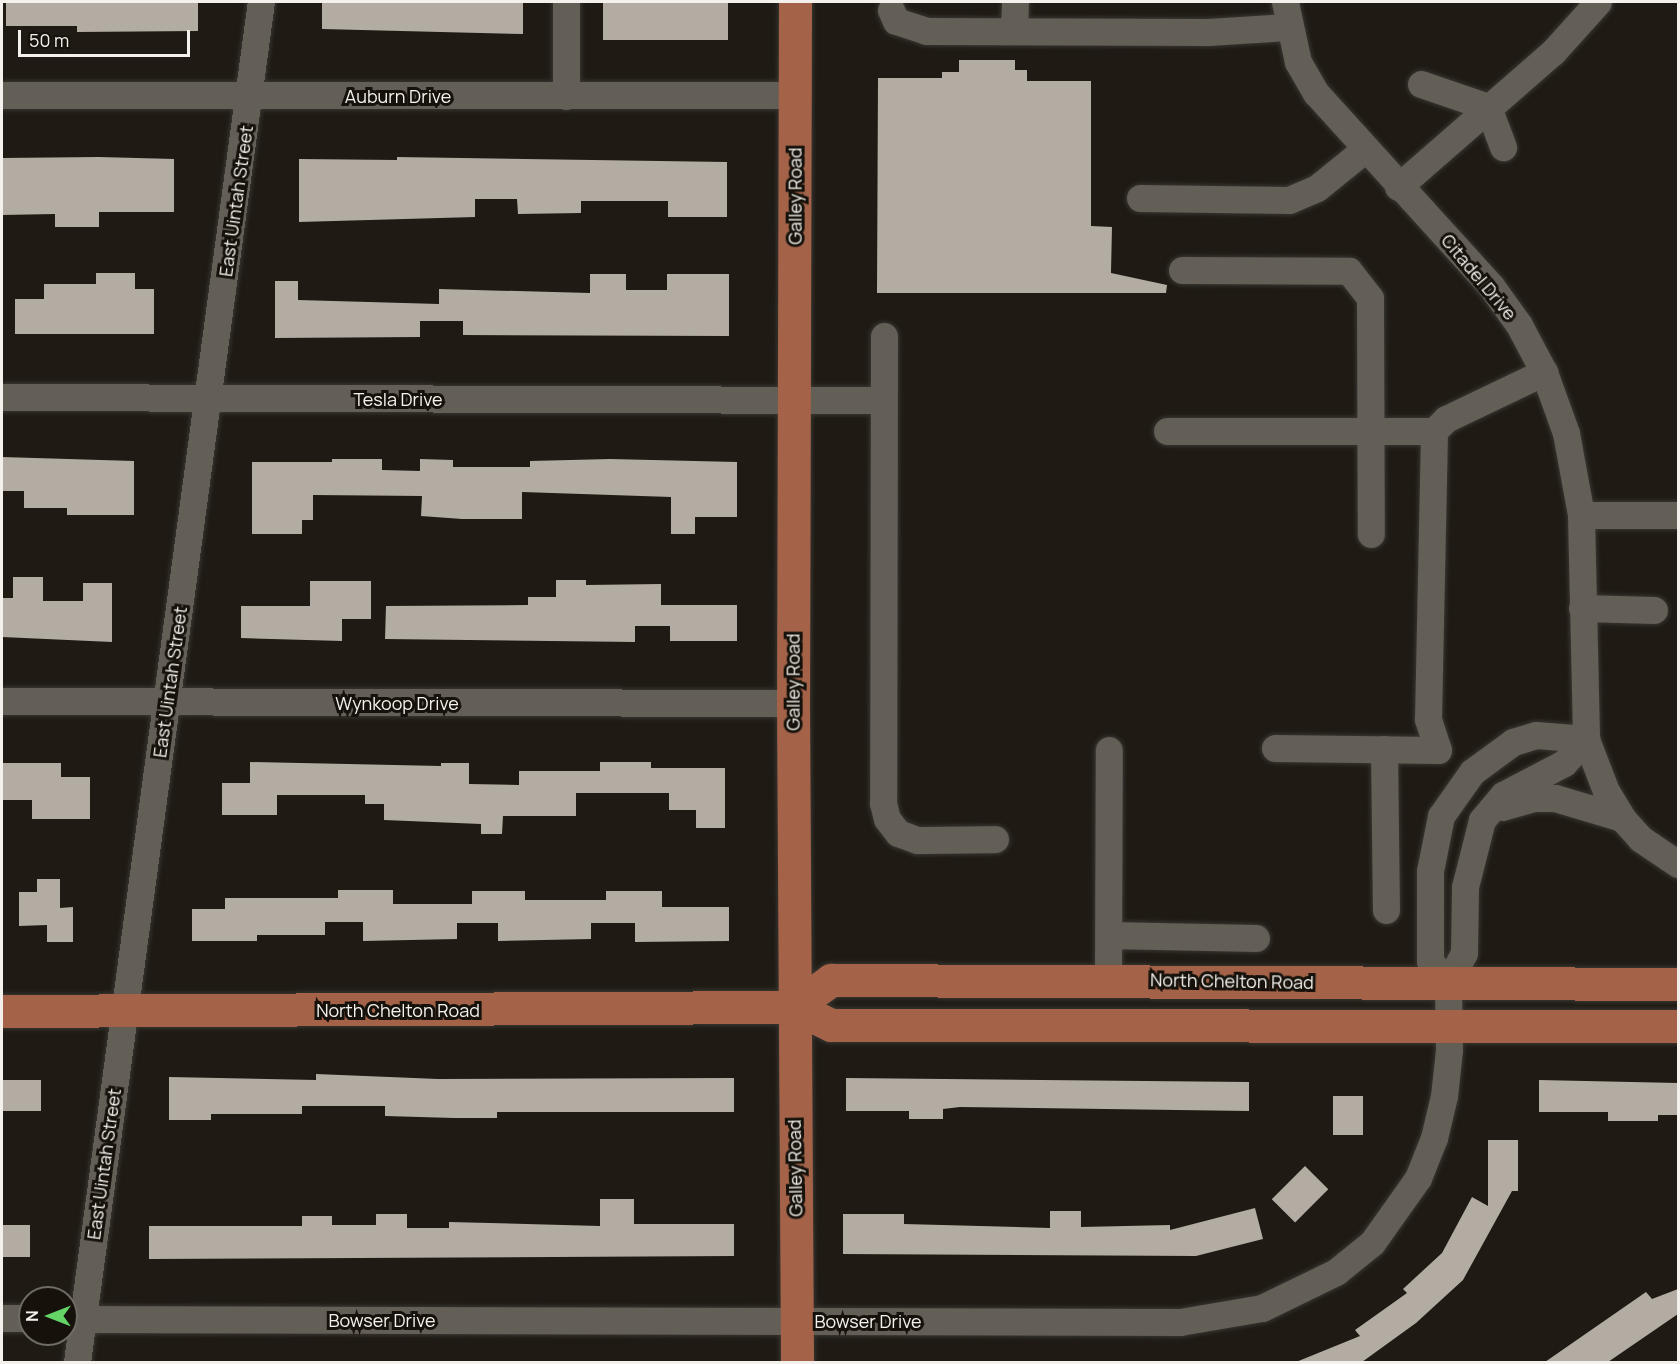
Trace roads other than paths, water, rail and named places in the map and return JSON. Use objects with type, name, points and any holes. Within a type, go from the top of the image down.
[{"type":"main road","name":"Galley Road","points":[[795,2],[793,703],[797,1362]]},
{"type":"main road","name":"North Chelton Road","points":[[794,1007],[831,980],[1678,984]]},
{"type":"main road","name":"North Chelton Road","points":[[2,1011],[794,1007],[831,1025],[1678,1026]]},
{"type":"street","name":"East Uintah Street","points":[[78,1295],[125,1011],[261,2]]},
{"type":"street","points":[[566,2],[566,96]]},
{"type":"street","points":[[1014,31],[1015,2]]},
{"type":"street","points":[[1398,187],[1488,106],[1553,52],[1598,2]]},
{"type":"street","points":[[891,10],[896,21],[926,31],[1208,32],[1286,14]]},
{"type":"street","name":"Citadel Drive","points":[[1286,14],[1298,62],[1316,93],[1364,150],[1491,286],[1519,325],[1544,372],[1566,433],[1581,514],[1586,739],[1606,791],[1622,818],[1641,839],[1678,864]]},
{"type":"street","points":[[1421,84],[1488,106]]},
{"type":"street","name":"Auburn Drive","points":[[2,95],[795,95]]},
{"type":"street","points":[[1488,106],[1503,147]]},
{"type":"street","points":[[1140,198],[1288,200],[1317,188],[1364,150]]},
{"type":"street","points":[[1182,270],[1349,271],[1370,298],[1371,534]]},
{"type":"street","points":[[885,336],[883,803],[887,819],[898,834],[917,840],[995,839]]},
{"type":"street","points":[[1167,430],[1434,430],[1446,419],[1544,372]]},
{"type":"street","name":"Tesla Drive","points":[[2,397],[883,400]]},
{"type":"street","points":[[1434,430],[1428,719],[1438,750]]},
{"type":"street","points":[[1581,514],[1678,515]]},
{"type":"street","points":[[1582,608],[1654,610]]},
{"type":"street","name":"Wynkoop Drive","points":[[2,701],[793,703]]},
{"type":"street","points":[[1536,735],[1586,739],[1564,763],[1503,795],[1490,811],[1476,836],[1465,887],[1464,953],[1448,984],[1430,961],[1430,872],[1442,816],[1472,772],[1506,746],[1536,735]]},
{"type":"street","points":[[1275,748],[1438,750],[1472,772],[1490,811]]},
{"type":"street","points":[[1384,749],[1386,910]]},
{"type":"street","points":[[1108,980],[1109,750]]},
{"type":"street","points":[[1490,811],[1533,798],[1555,798],[1622,818]]},
{"type":"street","points":[[1109,935],[1256,938]]},
{"type":"street","name":"Bowser Drive","points":[[78,1319],[1180,1322],[1262,1308],[1304,1291],[1336,1272],[1372,1243],[1418,1178],[1434,1138],[1444,1096],[1449,1024],[1448,984]]},
{"type":"street","points":[[2,1318],[18,1318]]},
{"type":"street","name":"East Uintah Street","points":[[76,1346],[77,1362]]}]
